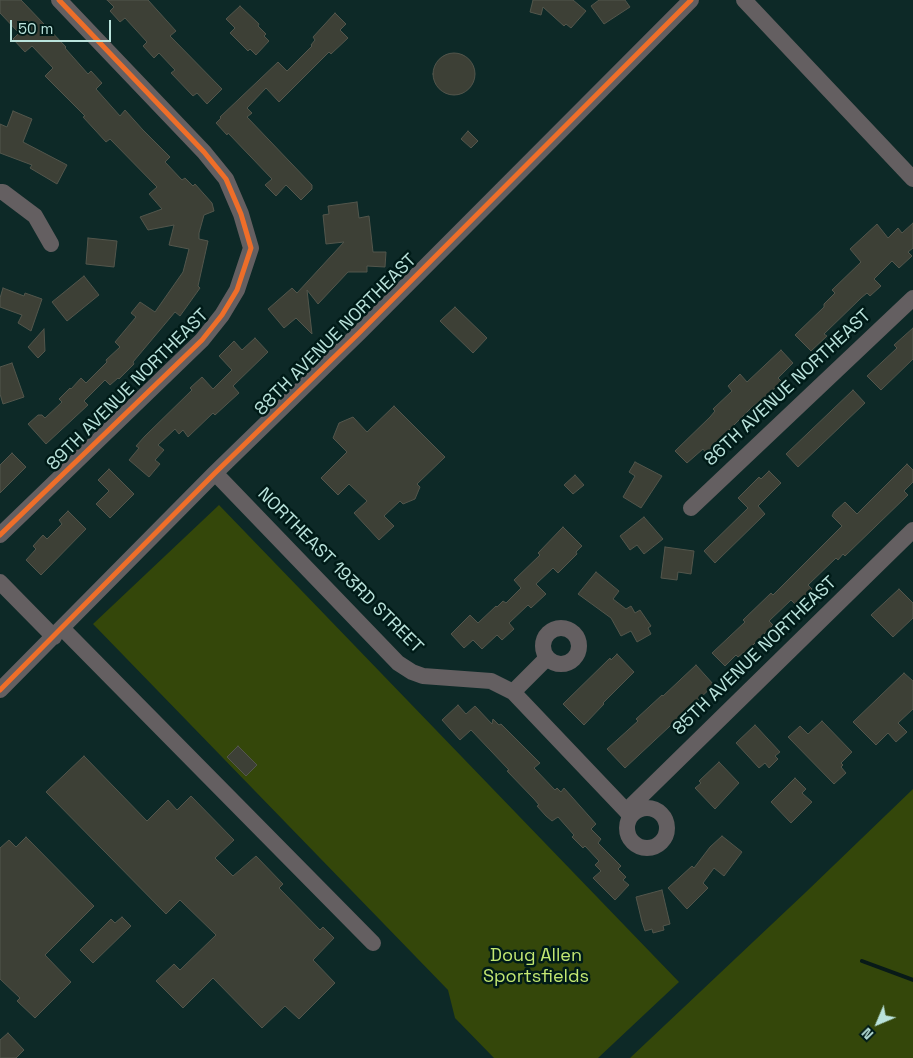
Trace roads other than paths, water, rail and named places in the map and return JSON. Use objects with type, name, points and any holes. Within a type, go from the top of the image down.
[{"type":"street","name":"89TH AVENUE NORTHEAST","points":[[0,535],[202,340],[222,315],[237,290],[251,248],[241,214],[226,179],[204,152],[59,0]]},
{"type":"street","name":"88TH AVENUE NORTHEAST","points":[[0,690],[692,0]]},
{"type":"street","points":[[744,0],[913,179]]},
{"type":"street","points":[[0,192],[35,216],[51,244]]},
{"type":"street","name":"86TH AVENUE NORTHEAST","points":[[691,508],[913,298]]},
{"type":"street","name":"NORTHEAST 193RD STREET","points":[[216,473],[398,663],[412,672],[423,676],[491,681],[513,692],[629,813]]},
{"type":"street","name":"85TH AVENUE NORTHEAST","points":[[629,813],[913,530]]},
{"type":"street","points":[[0,582],[58,633],[373,943]]},
{"type":"street","points":[[513,692],[547,658]]},
{"type":"waterway","points":[[862,961],[913,980]]},
{"type":"park label","name":"Doug Allen Sportsfields","points":[[536,966]]}]
